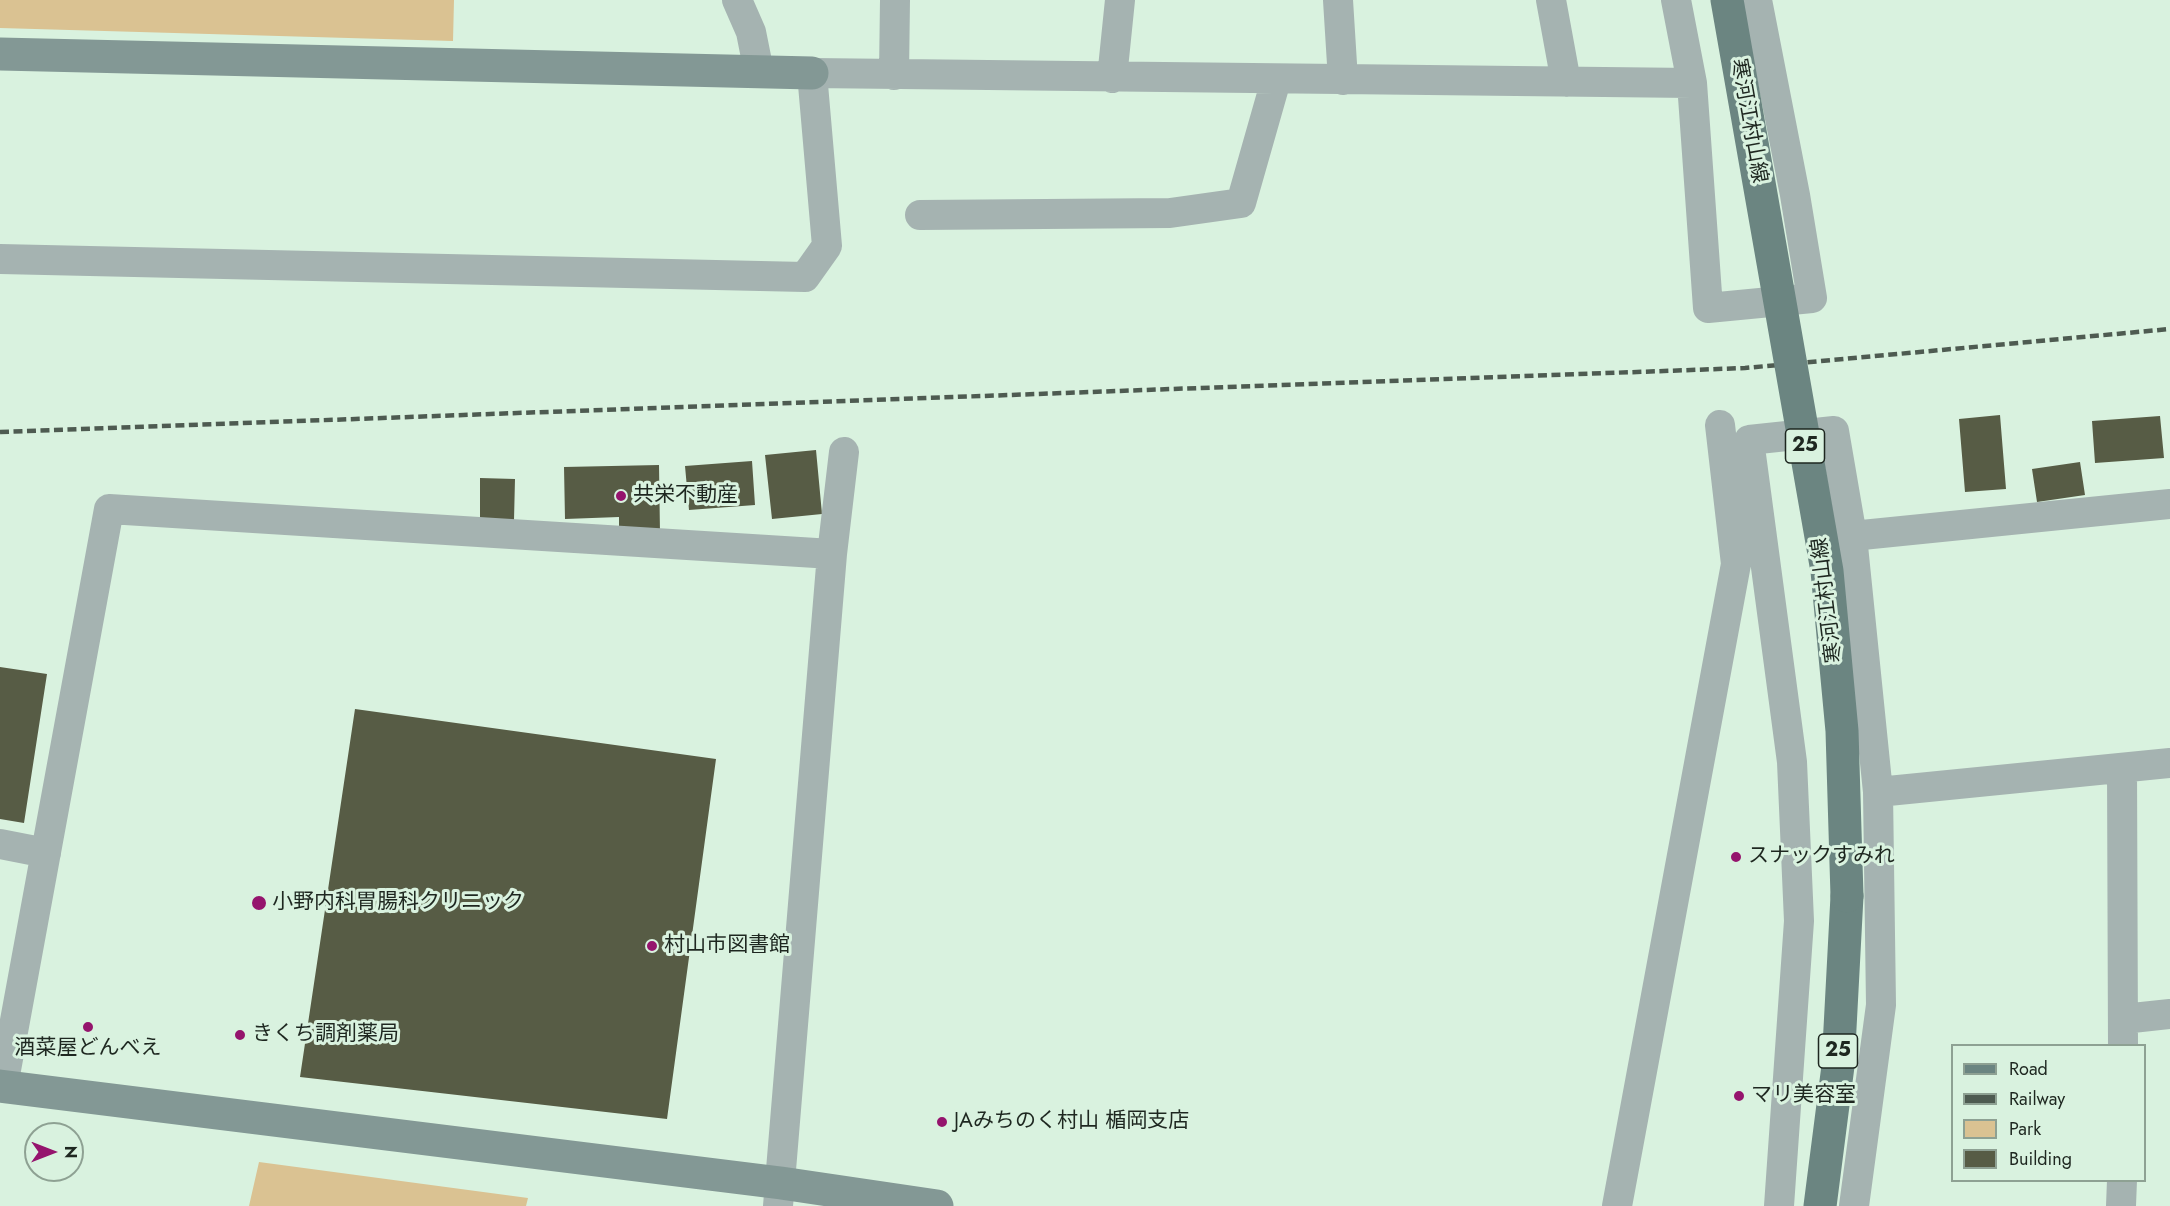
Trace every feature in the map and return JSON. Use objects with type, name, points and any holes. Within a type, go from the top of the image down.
[{"type":"main road","name":"寒河江村山線","points":[[1727,0],[1827,571],[1842,731],[1847,896],[1838,1066],[1820,1206]]},
{"type":"street","points":[[737,0],[751,32],[759,72]]},
{"type":"street","points":[[894,75],[895,0]]},
{"type":"street","points":[[1112,78],[1120,0]]},
{"type":"street","points":[[1338,0],[1343,80]]},
{"type":"street","points":[[1551,0],[1566,82]]},
{"type":"street","points":[[1676,0],[1692,83],[1708,308],[1812,298],[1795,195],[1757,0]]},
{"type":"street","points":[[0,54],[894,75],[1692,83]]},
{"type":"street","points":[[0,259],[805,277],[827,246],[812,73]]},
{"type":"street","points":[[920,215],[1170,213],[1241,203],[1276,80]]},
{"type":"street","points":[[1617,1206],[1737,564],[1720,425]]},
{"type":"street","points":[[1779,1206],[1799,921],[1792,762],[1749,440],[1834,430],[1852,536],[1878,792],[1881,1005],[1854,1206]]},
{"type":"street","points":[[779,1194],[832,554],[844,452]]},
{"type":"street","points":[[1852,536],[2170,504]]},
{"type":"street","points":[[832,554],[109,509],[1,1086],[779,1194],[937,1206]]},
{"type":"street","points":[[1737,564],[1764,548]]},
{"type":"street","points":[[1878,792],[2170,764]]},
{"type":"street","points":[[2122,768],[2123,1032],[2170,1014]]},
{"type":"street","points":[[0,844],[46,853]]},
{"type":"street","points":[[2121,1206],[2122,1182]]},
{"type":"green space","points":[[0,0],[454,0],[453,41],[0,28]]},
{"type":"green space","points":[[259,1162],[528,1198],[526,1206],[249,1206]]},
{"type":"building","points":[[2000,415],[2006,489],[1965,492],[1959,419]]},
{"type":"building","points":[[2160,416],[2164,458],[2095,463],[2092,421]]},
{"type":"building","points":[[816,450],[822,514],[772,519],[765,455]]},
{"type":"building","points":[[752,461],[755,505],[689,510],[685,466]]},
{"type":"building","points":[[2080,462],[2085,495],[2037,502],[2032,469]]},
{"type":"building","points":[[659,465],[660,534],[619,535],[619,517],[565,519],[564,467]]},
{"type":"building","points":[[480,478],[515,479],[514,520],[480,519]]},
{"type":"building","points":[[0,667],[47,674],[24,823],[0,819]]},
{"type":"building","points":[[355,709],[716,759],[667,1119],[300,1077]]},
{"type":"railway","points":[[0,432],[1745,368],[2170,329]]},
{"type":"place","name":"共栄不動産","points":[[621,496]]},
{"type":"place","name":"スナックすみれ","points":[[1736,857]]},
{"type":"place","name":"小野内科胃腸科クリニック","points":[[259,903]]},
{"type":"place","name":"村山市図書館","points":[[652,946]]},
{"type":"place","name":"酒菜屋どんべえ","points":[[88,1027]]},
{"type":"place","name":"きくち調剤薬局","points":[[240,1035]]},
{"type":"place","name":"マリ美容室","points":[[1739,1096]]},
{"type":"place","name":"JAみちのく村山 楯岡支店","points":[[942,1122]]}]
